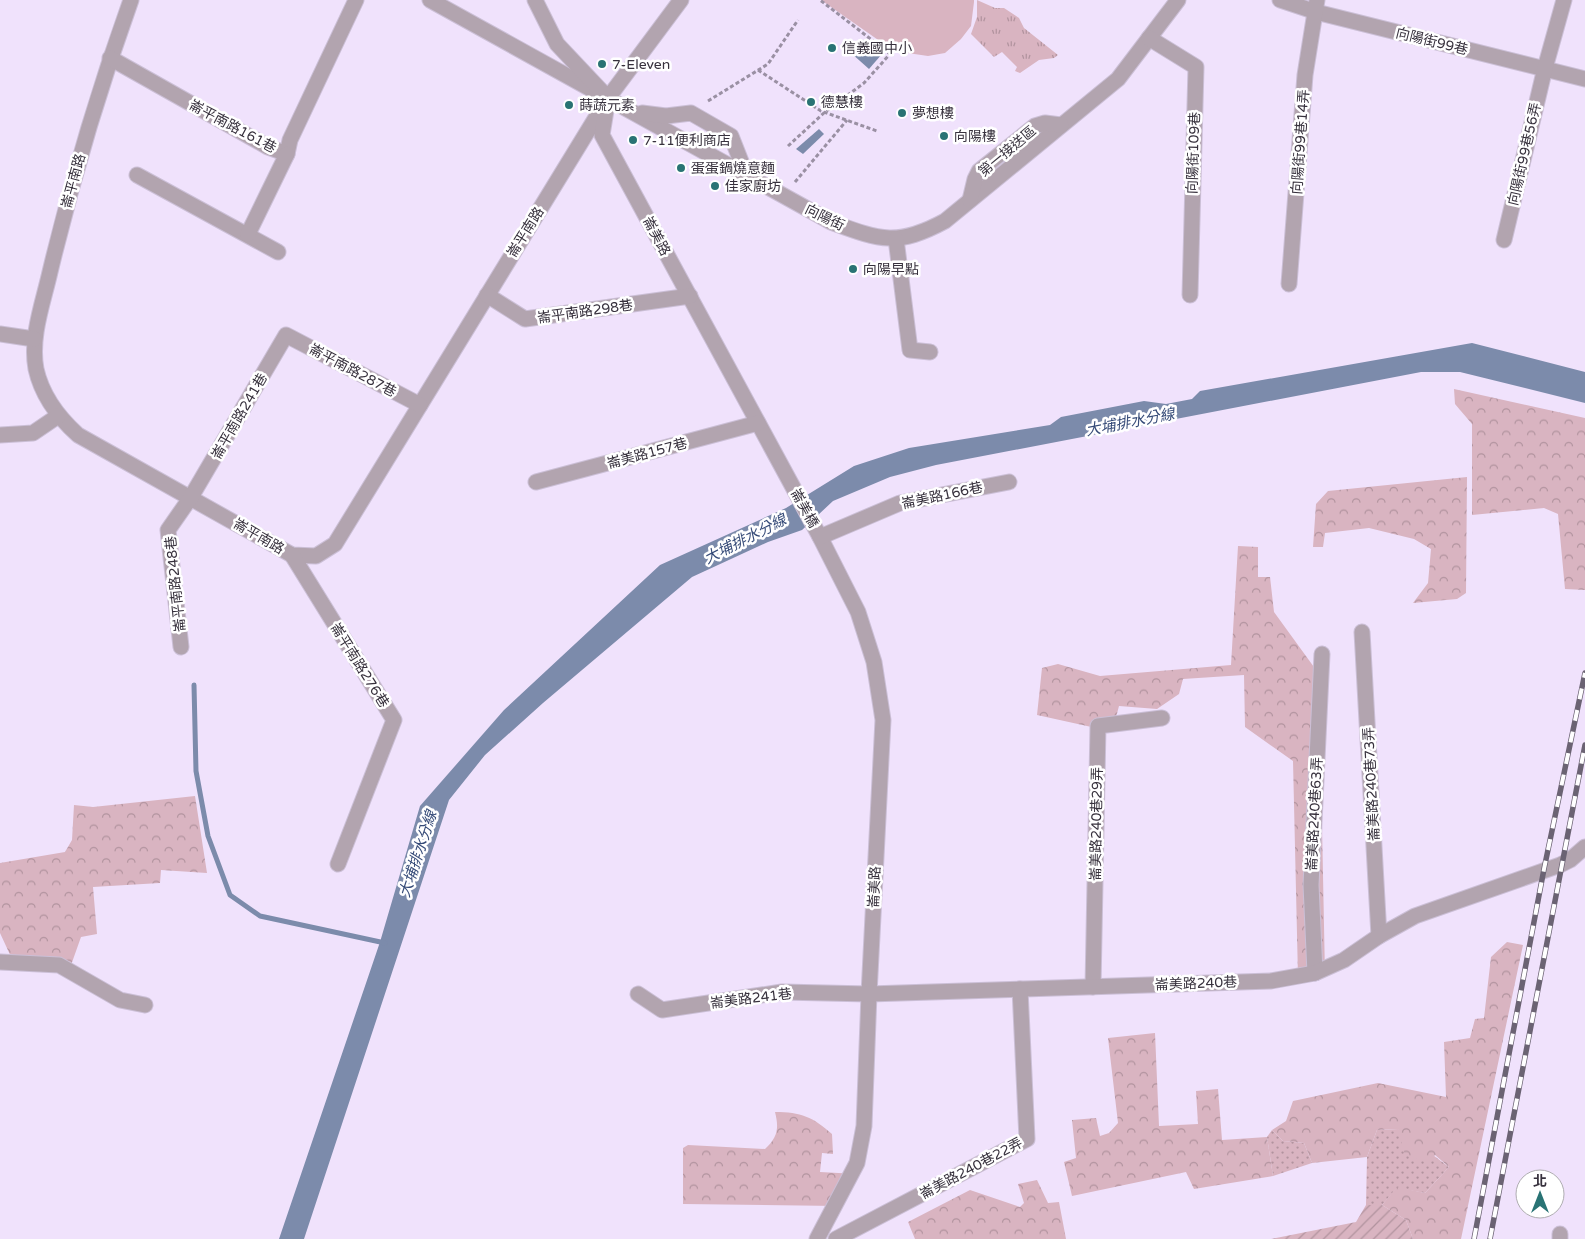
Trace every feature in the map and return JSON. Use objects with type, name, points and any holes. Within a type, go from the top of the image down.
[{"type":"street","name":"崙平南路","points":[[131,0],[110,58],[72,181],[34,339],[36,369],[45,393],[58,416],[78,435],[292,555],[316,556],[335,544],[608,98],[681,0]]},
{"type":"street","name":"崙平南路161巷","points":[[110,58],[268,147],[287,154],[290,140],[356,0]]},
{"type":"street","name":"向陽街","points":[[430,0],[831,222],[870,237],[896,239],[920,234],[945,220],[1118,79],[1178,0]]},
{"type":"street","points":[[535,0],[557,44],[608,98]]},
{"type":"street","name":"向陽街99巷","points":[[1280,0],[1317,6],[1585,79]]},
{"type":"street","name":"向陽街99巷56弄","points":[[1504,240],[1545,68],[1564,0]]},
{"type":"street","name":"向陽街99巷14弄","points":[[1290,284],[1304,75],[1317,6]]},
{"type":"street","name":"向陽街109巷","points":[[1149,38],[1196,67],[1190,295]]},
{"type":"street","name":"崙美路","points":[[608,98],[602,135],[789,479]]},
{"type":"street","points":[[633,112],[666,116],[691,113],[731,136],[744,169],[754,179]]},
{"type":"street","points":[[248,234],[287,154]]},
{"type":"street","points":[[137,175],[278,252]]},
{"type":"street","points":[[896,239],[910,350],[930,352]]},
{"type":"street","name":"崙平南路298巷","points":[[487,295],[525,319],[690,296]]},
{"type":"street","points":[[0,334],[34,339]]},
{"type":"street","name":"崙平南路287巷","points":[[286,335],[420,405]]},
{"type":"street","name":"崙平南路241巷","points":[[191,497],[286,335]]},
{"type":"street","points":[[0,435],[33,433],[58,416]]},
{"type":"street","name":"崙美路157巷","points":[[536,482],[758,423]]},
{"type":"street","name":"崙美橋","points":[[789,479],[820,537]]},
{"type":"street","name":"崙美路166巷","points":[[820,537],[900,503],[1009,482]]},
{"type":"street","name":"崙平南路248巷","points":[[181,646],[168,530],[191,497]]},
{"type":"street","name":"崙美路","points":[[817,1239],[857,1164],[864,1126],[883,720],[874,662],[858,612],[820,537]]},
{"type":"street","name":"崙平南路276巷","points":[[292,555],[394,720],[338,864]]},
{"type":"street","name":"崙美路240巷73弄","points":[[1362,632],[1380,936]]},
{"type":"street","name":"崙美路240巷63弄","points":[[1315,973],[1311,884],[1322,654]]},
{"type":"street","name":"崙美路240巷29弄","points":[[1093,987],[1098,726],[1162,718]]},
{"type":"street","name":"崙美路240巷","points":[[869,994],[1271,981],[1315,973],[1344,960],[1415,916],[1565,862],[1585,847]]},
{"type":"street","points":[[0,962],[59,964],[120,1000],[145,1005]]},
{"type":"street","name":"崙美路240巷22弄","points":[[836,1239],[1027,1139],[1020,989]]},
{"type":"street","name":"崙美路241巷","points":[[638,994],[662,1010],[782,992],[869,994]]},
{"type":"path","points":[[788,146],[823,112],[864,83],[890,54],[820,0]]},
{"type":"path","points":[[708,101],[768,64],[798,20]]},
{"type":"path","points":[[758,70],[823,112],[877,131]]},
{"type":"path","points":[[795,182],[847,120]]},
{"type":"green space","points":[[821,0],[974,0],[974,2],[971,26],[961,39],[945,53],[928,56],[894,51]]},
{"type":"green space","points":[[977,0],[995,8],[1004,8],[1019,18],[1024,28],[1058,55],[1054,58],[1039,60],[1020,73],[1015,71],[1017,67],[1002,52],[994,57],[971,34],[977,17]]},
{"type":"green space","points":[[1454,389],[1585,418],[1585,590],[1565,589],[1558,514],[1544,508],[1472,515],[1472,424],[1455,404]]},
{"type":"green space","points":[[1467,477],[1466,593],[1457,599],[1413,603],[1428,583],[1431,549],[1414,539],[1369,528],[1325,533],[1323,547],[1313,547],[1316,504],[1328,491]]},
{"type":"green space","points":[[1238,546],[1258,547],[1258,577],[1270,577],[1274,612],[1319,674],[1325,975],[1298,977],[1293,761],[1245,727],[1244,675],[1183,679],[1179,694],[1157,709],[1119,706],[1114,725],[1096,728],[1037,715],[1042,668],[1058,664],[1100,676],[1231,665]]},
{"type":"green space","points":[[195,796],[207,873],[161,870],[160,883],[93,887],[97,934],[81,937],[70,968],[12,959],[0,933],[0,863],[65,852],[72,840],[74,805],[93,807]]},
{"type":"green space","points":[[1507,942],[1523,945],[1461,1239],[1413,1239],[1406,1220],[1382,1205],[1397,1187],[1425,1193],[1449,1167],[1435,1155],[1429,1163],[1405,1155],[1398,1129],[1377,1130],[1367,1157],[1312,1163],[1304,1143],[1283,1141],[1272,1130],[1286,1121],[1293,1101],[1378,1083],[1446,1097],[1444,1042],[1470,1038],[1475,1019],[1484,1018],[1491,957]]},
{"type":"green space","points":[[1155,1033],[1159,1126],[1198,1124],[1196,1091],[1218,1089],[1222,1140],[1267,1137],[1273,1176],[1194,1189],[1186,1172],[1072,1196],[1064,1162],[1076,1158],[1072,1120],[1096,1118],[1100,1136],[1109,1133],[1118,1123],[1108,1038]]},
{"type":"green space","points":[[775,1112],[799,1114],[819,1123],[832,1134],[833,1154],[822,1153],[820,1172],[857,1174],[838,1206],[683,1204],[683,1148],[688,1145],[765,1149],[775,1136],[777,1123]]},
{"type":"green space","points":[[1398,1129],[1449,1167],[1425,1193],[1397,1188],[1382,1205],[1366,1205],[1367,1157],[1377,1130]]},
{"type":"green space","points":[[1272,1130],[1283,1141],[1304,1143],[1312,1163],[1273,1176],[1267,1137]]},
{"type":"green space","points":[[1037,1180],[1048,1203],[1059,1202],[1066,1239],[915,1239],[908,1222],[970,1190],[1020,1207],[1024,1203],[1018,1184]]},
{"type":"green space","points":[[1366,1205],[1382,1205],[1406,1220],[1413,1239],[1271,1239],[1356,1222]]},
{"type":"water","points":[[863,40],[882,54],[869,69],[851,53]]},
{"type":"water","points":[[819,129],[824,134],[803,154],[796,149]]},
{"type":"water","name":"大埔排水分線","points":[[1472,343],[1585,372],[1585,403],[1460,372],[1421,372],[936,465],[890,477],[833,501],[802,530],[768,542],[692,577],[543,703],[485,755],[449,800],[304,1239],[279,1239],[380,942],[420,806],[504,710],[660,565],[786,508],[854,466],[909,448],[1050,425],[1061,417],[1144,401],[1166,404],[1192,399],[1200,391]]},
{"type":"waterway","points":[[194,685],[196,771],[208,836],[230,895],[260,916],[385,943]]},
{"type":"railway","points":[[1474,1239],[1544,869],[1585,673]]},
{"type":"railway","points":[[1490,1239],[1585,745]]},
{"type":"place","name":"信義國中小","points":[[832,48]]},
{"type":"place","name":"7-Eleven","points":[[602,64]]},
{"type":"place","name":"德慧樓","points":[[811,102]]},
{"type":"place","name":"蒔蔬元素","points":[[569,105]]},
{"type":"place","name":"夢想樓","points":[[902,113]]},
{"type":"place","name":"向陽樓","points":[[944,136]]},
{"type":"place","name":"7-11便利商店","points":[[633,140]]},
{"type":"place","name":"蛋蛋鍋燒意麵","points":[[681,168]]},
{"type":"place","name":"佳家廚坊","points":[[715,186]]},
{"type":"place","name":"向陽早點","points":[[853,269]]}]
